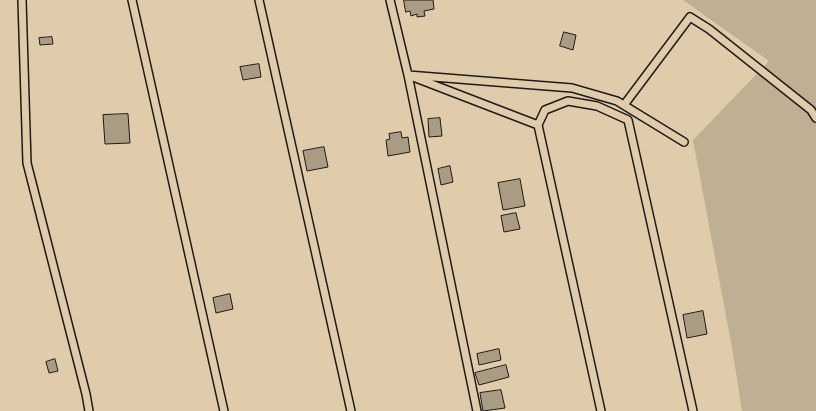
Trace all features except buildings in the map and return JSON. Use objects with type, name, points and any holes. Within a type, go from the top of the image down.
[{"type":"lane","points":[[22,0],[27,164],[86,394],[89,411]]},
{"type":"lane","points":[[132,0],[224,411]]},
{"type":"lane","points":[[259,0],[351,411]]},
{"type":"lane","points":[[390,0],[408,75],[477,411]]},
{"type":"lane","points":[[624,105],[690,17],[709,30],[811,110],[816,118]]},
{"type":"lane","points":[[408,75],[572,88],[617,101],[684,142]]},
{"type":"lane","points":[[408,75],[538,125]]},
{"type":"lane","points":[[601,411],[538,125],[545,110],[568,101],[597,106],[628,120],[693,411]]},
{"type":"shaded area","points":[[683,0],[816,0],[816,411],[742,411],[732,348],[693,140],[769,61]]}]
